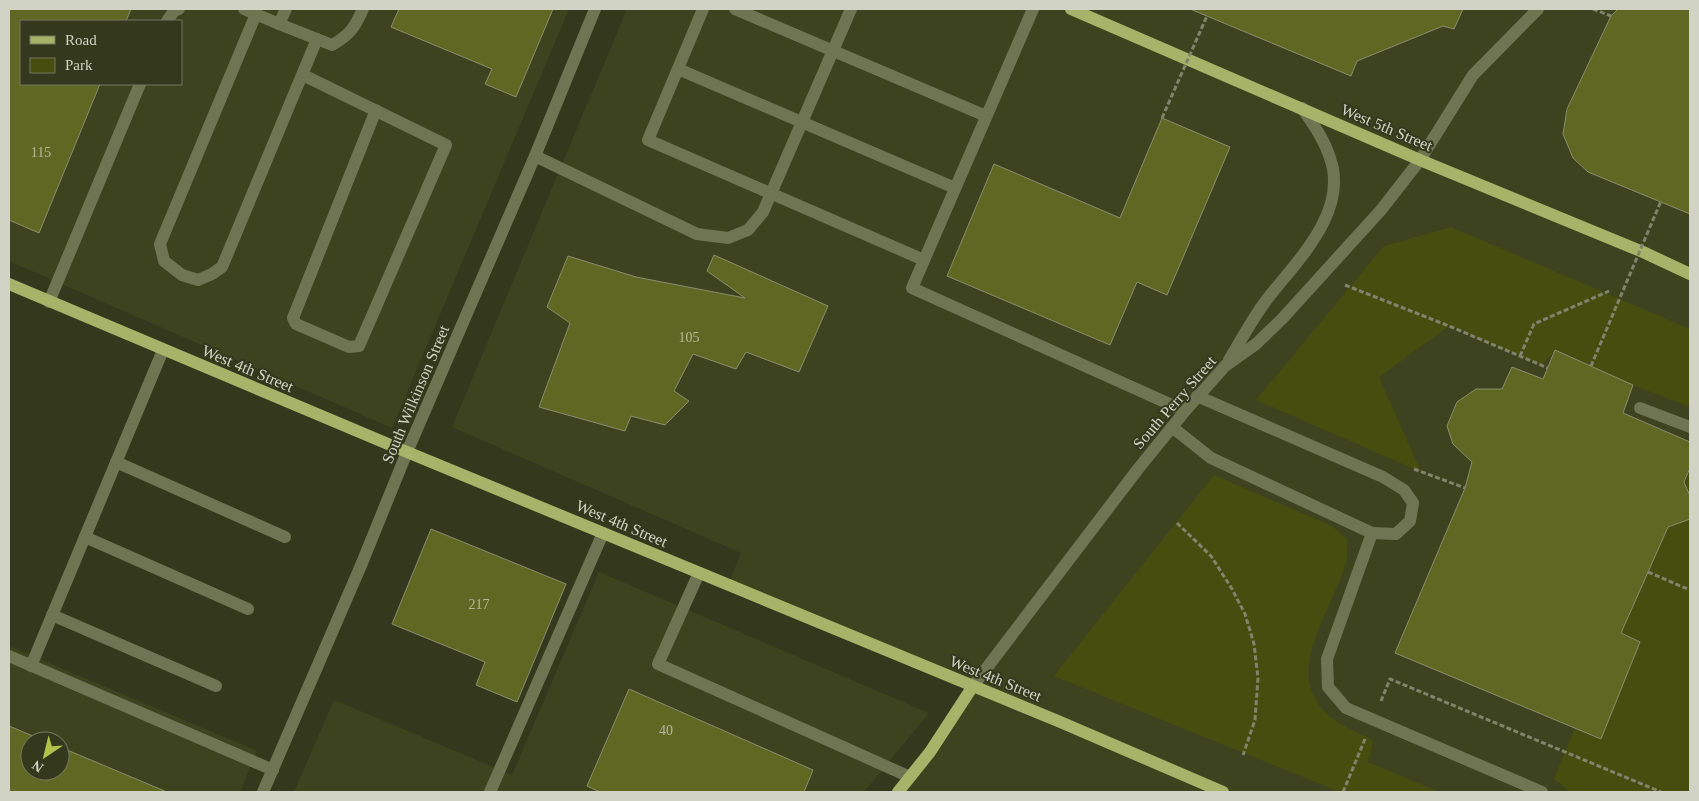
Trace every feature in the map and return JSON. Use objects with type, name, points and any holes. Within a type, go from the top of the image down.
[{"type":"main road","name":"West 5th Street","points":[[1071,9],[1420,160],[1643,252],[1690,274]]},
{"type":"main road","name":"West 4th Street","points":[[9,284],[1223,792]]},
{"type":"main road","name":"South Perry Street","points":[[898,792],[930,752],[973,686]]},
{"type":"street","points":[[168,20],[174,11],[179,9]]},
{"type":"street","points":[[244,9],[332,45],[344,38],[356,26],[363,9]]},
{"type":"street","points":[[279,24],[286,9]]},
{"type":"street","name":"South Wilkinson Street","points":[[263,792],[596,9]]},
{"type":"street","points":[[703,9],[648,140],[924,260]]},
{"type":"street","points":[[735,9],[986,116]]},
{"type":"street","points":[[535,156],[698,234],[728,238],[748,230],[763,212],[772,194],[851,9]]},
{"type":"street","points":[[1033,9],[912,288],[1184,411]]},
{"type":"street","name":"South Perry Street","points":[[973,686],[1184,411],[1225,366],[1256,344],[1282,320],[1381,210],[1420,160],[1473,75],[1538,9]]},
{"type":"street","points":[[256,14],[160,244],[164,261],[182,275],[198,280],[222,267],[318,40]]},
{"type":"street","points":[[678,69],[956,188]]},
{"type":"street","points":[[303,75],[376,110],[446,145],[359,346],[349,347],[296,324],[294,318],[376,110]]},
{"type":"street","points":[[49,302],[140,85]]},
{"type":"street","points":[[1225,366],[1266,301],[1326,220],[1331,203],[1334,178],[1331,158],[1320,134],[1302,108]]},
{"type":"street","points":[[31,666],[163,350]]},
{"type":"street","points":[[1172,427],[1211,458],[1372,533],[1396,534],[1410,521],[1413,503],[1404,490],[1383,477],[1197,396]]},
{"type":"street","points":[[1640,408],[1690,427]]},
{"type":"street","points":[[116,462],[285,537]]},
{"type":"street","points":[[490,792],[603,533]]},
{"type":"street","points":[[1372,533],[1327,659],[1328,688],[1346,708],[1542,792]]},
{"type":"street","points":[[85,537],[248,609]]},
{"type":"street","points":[[699,573],[658,664],[910,776]]},
{"type":"street","points":[[52,615],[216,686]]},
{"type":"street","points":[[9,656],[272,770]]},
{"type":"path","points":[[1593,9],[1611,16]]},
{"type":"path","points":[[1162,118],[1207,16]]},
{"type":"path","points":[[1591,366],[1661,201]]},
{"type":"path","points":[[1345,285],[1548,368]]},
{"type":"path","points":[[1520,356],[1534,324],[1609,291]]},
{"type":"path","points":[[1176,523],[1211,556],[1245,614],[1254,644],[1258,678],[1255,720],[1243,755]]},
{"type":"path","points":[[1648,572],[1690,590]]},
{"type":"path","points":[[1343,792],[1390,680],[1661,792]]},
{"type":"shaded area","points":[[9,9],[569,9],[392,428],[9,261]]},
{"type":"shaded area","points":[[627,9],[1690,9],[1690,792],[898,792],[972,686],[728,585],[741,553],[452,427]]},
{"type":"shaded area","points":[[599,572],[929,713],[864,792],[294,792],[334,700],[512,775]]},
{"type":"shaded area","points":[[9,646],[257,751],[240,792],[9,792]]},
{"type":"green space","points":[[1451,227],[1690,329],[1690,407],[1633,385],[1556,350],[1541,365],[1449,326],[1379,377],[1421,472],[1256,400],[1384,246]]},
{"type":"green space","points":[[1690,470],[1690,792],[1571,792],[1554,779],[1575,728],[1601,738],[1640,642],[1621,633]]},
{"type":"green space","points":[[1214,475],[1332,526],[1347,539],[1346,562],[1310,655],[1309,674],[1312,692],[1322,709],[1333,719],[1373,740],[1368,762],[1439,792],[1340,792],[1054,676]]},
{"type":"building","points":[[9,9],[131,9],[126,20],[20,20],[20,85],[100,85],[39,233],[9,220]]},
{"type":"building","points":[[399,9],[553,9],[516,97],[485,84],[492,69],[391,27]]},
{"type":"building","points":[[1190,9],[1463,9],[1454,29],[1443,26],[1357,61],[1351,76]]},
{"type":"building","points":[[1618,9],[1690,9],[1690,214],[1588,172],[1573,158],[1563,134],[1567,109],[1611,16]]},
{"type":"building","points":[[1162,118],[1230,147],[1167,295],[1137,282],[1110,345],[947,276],[994,164],[1120,218]]},
{"type":"building","points":[[714,255],[828,306],[799,372],[746,352],[736,369],[693,354],[674,391],[689,401],[665,425],[631,416],[625,431],[539,407],[570,323],[547,307],[568,256],[636,277],[745,298],[707,271]]},
{"type":"building","points":[[1555,350],[1633,385],[1623,413],[1690,442],[1690,468],[1684,482],[1690,496],[1690,519],[1668,527],[1621,633],[1640,642],[1601,739],[1395,653],[1465,488],[1472,462],[1453,444],[1447,426],[1457,402],[1476,389],[1502,389],[1512,367],[1543,379]]},
{"type":"building","points":[[431,529],[566,584],[517,702],[476,685],[485,662],[392,624]]},
{"type":"building","points":[[629,689],[813,770],[804,792],[600,792],[587,786]]},
{"type":"building","points":[[9,726],[21,731],[20,781],[70,781],[70,751],[167,792],[9,792]]}]
